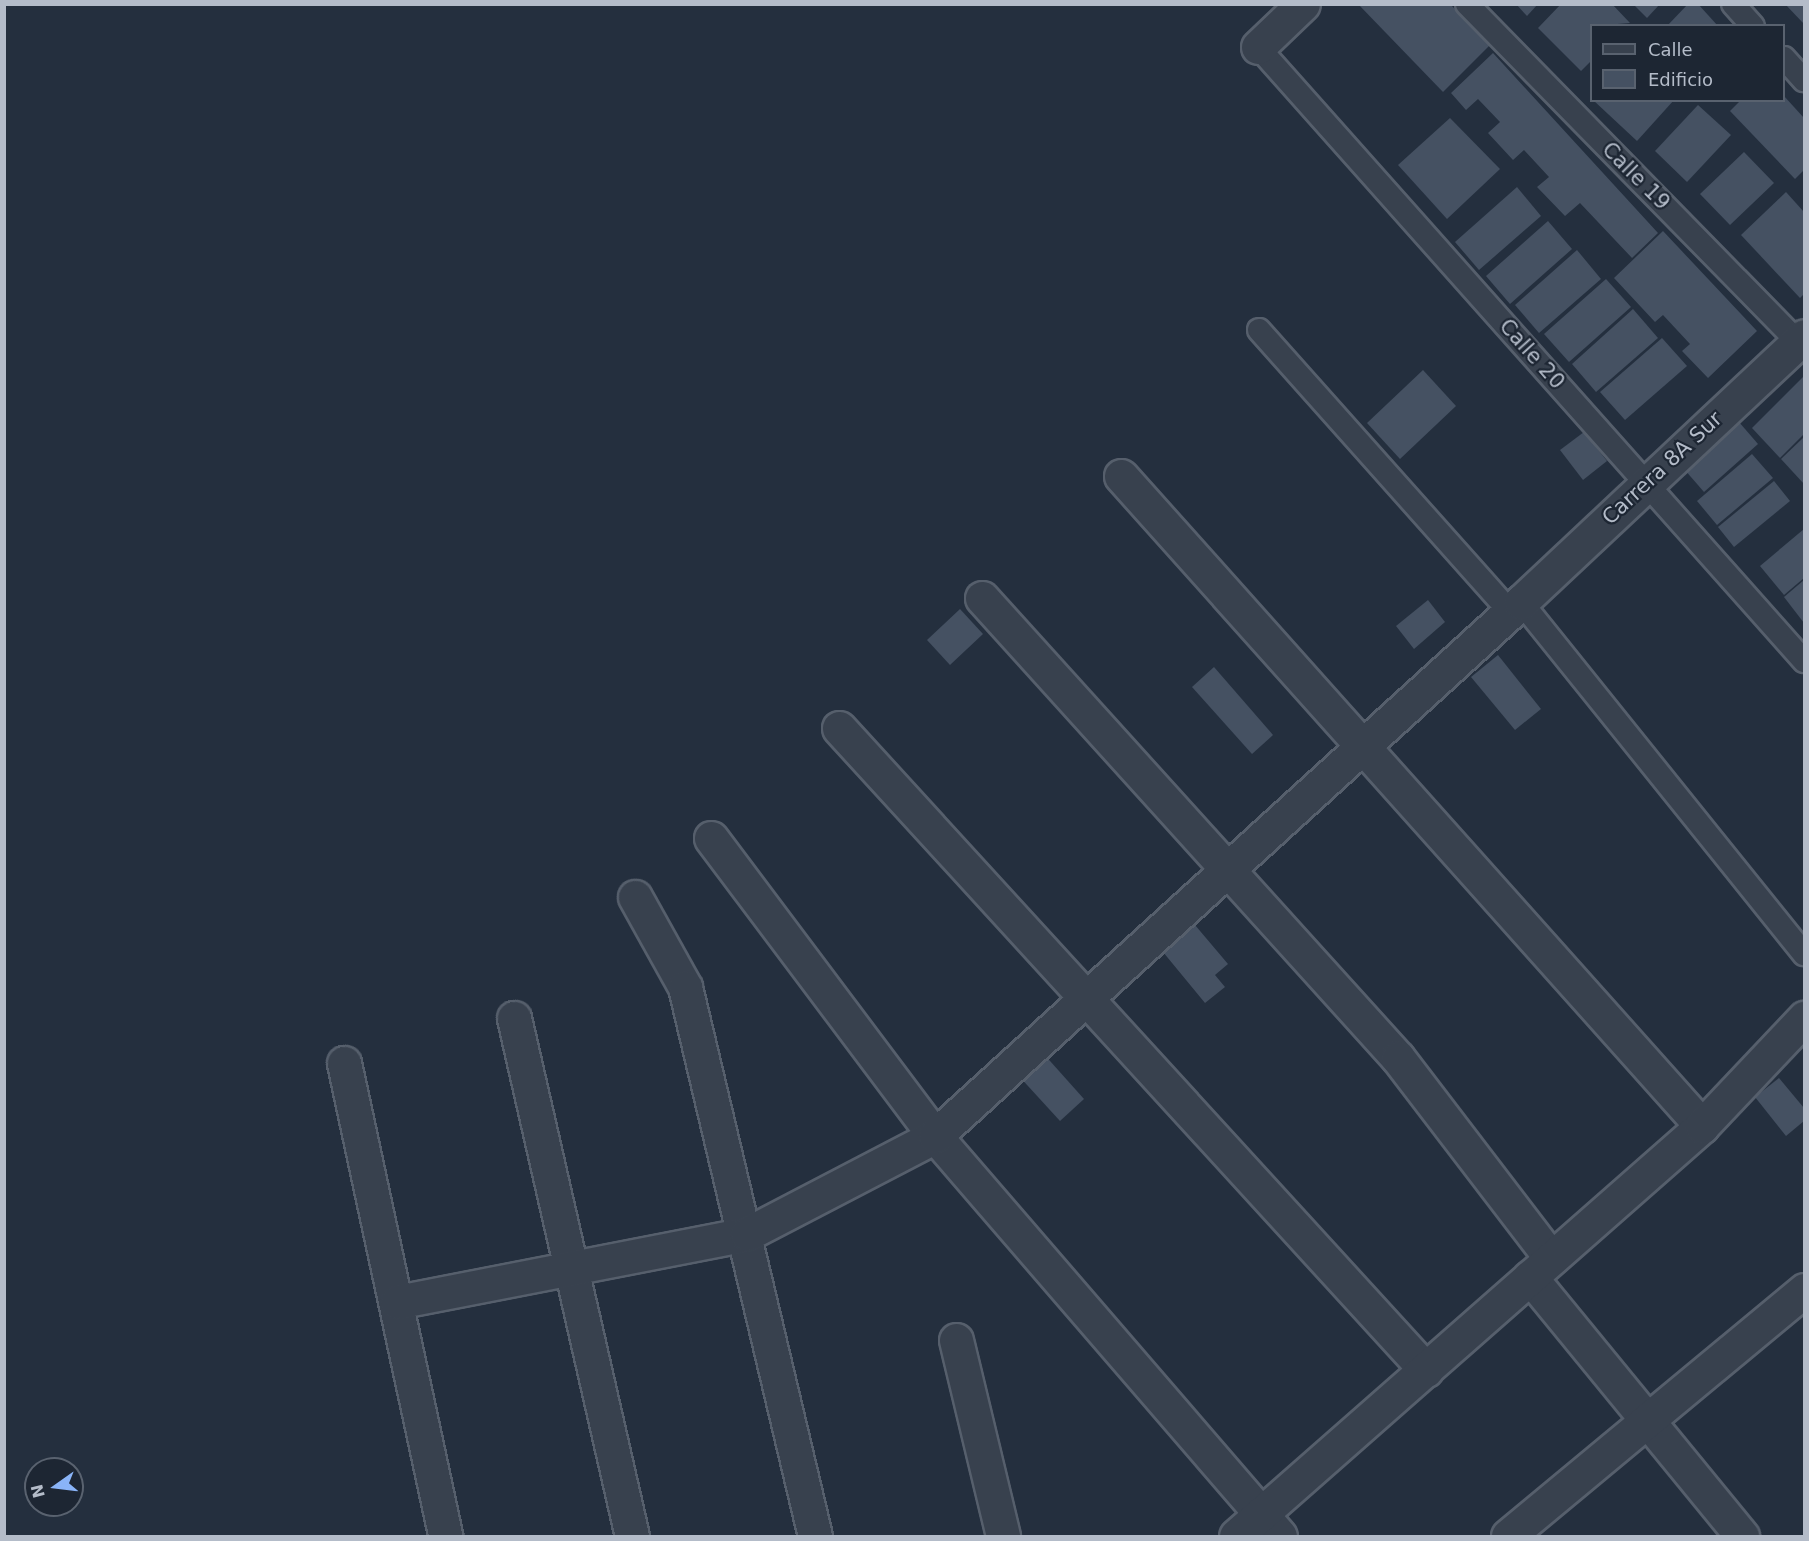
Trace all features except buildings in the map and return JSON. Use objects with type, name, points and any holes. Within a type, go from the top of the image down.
[{"type":"street","points":[[1258,47],[1303,4]]},
{"type":"street","name":"Carrera 8A Sur","points":[[397,1302],[572,1272],[747,1234],[935,1136],[1362,742],[1516,607],[1646,482],[1802,342]]},
{"type":"street","points":[[1121,476],[1362,742],[1702,1126]]},
{"type":"street","points":[[982,598],[1227,866],[1398,1058],[1646,1422],[1742,1536]]},
{"type":"street","points":[[839,728],[1426,1370]]},
{"type":"street","points":[[711,838],[935,1136],[1272,1525]]},
{"type":"street","points":[[635,897],[684,987],[747,1234],[815,1536]]},
{"type":"street","points":[[514,1018],[632,1536]]},
{"type":"street","points":[[1236,1536],[1272,1525],[1426,1370],[1702,1126],[1804,1018]]},
{"type":"street","points":[[344,1063],[397,1302],[445,1536]]},
{"type":"street","points":[[1508,1536],[1804,1290]]},
{"type":"street","points":[[956,1340],[1003,1536]]},
{"type":"lane","name":"Calle 19","points":[[1467,4],[1802,342]]},
{"type":"lane","points":[[1733,4],[1751,24]]},
{"type":"lane","name":"Calle 20","points":[[1258,47],[1804,661]]},
{"type":"lane","points":[[1785,59],[1804,80]]},
{"type":"lane","points":[[1258,330],[1516,607],[1804,954]]}]
